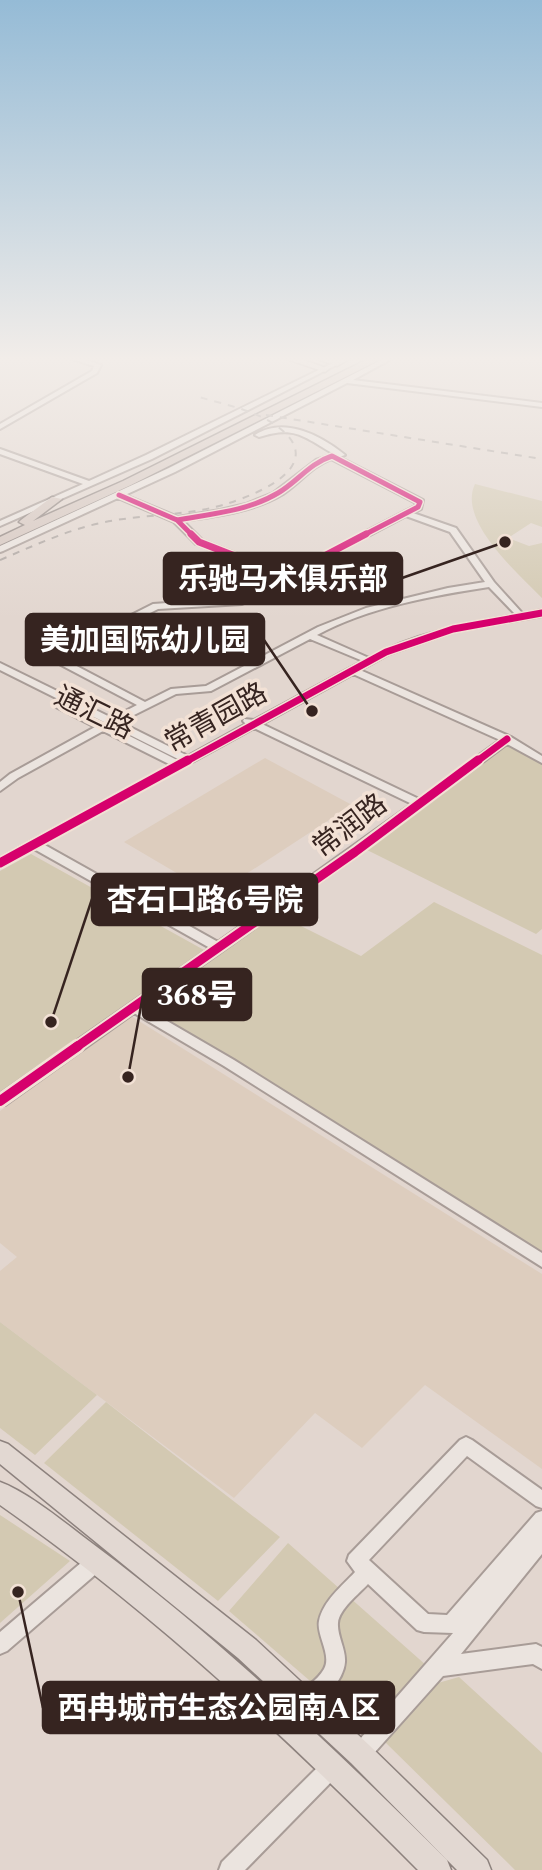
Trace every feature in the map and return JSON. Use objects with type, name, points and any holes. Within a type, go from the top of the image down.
[{"type":"highway","points":[[0,541],[189,444]]},
{"type":"highway","points":[[29,524],[197,444]]},
{"type":"highway","points":[[29,524],[56,499]]},
{"type":"highway","points":[[0,532],[88,510]]},
{"type":"main road","points":[[0,1451],[247,1649],[360,1754],[477,1870]]},
{"type":"main road","points":[[0,1492],[62,1534],[227,1668],[332,1766],[437,1870]]},
{"type":"street","points":[[0,524],[171,444]]},
{"type":"street","points":[[0,549],[224,444]]},
{"type":"street","points":[[187,463],[197,466],[240,444]]},
{"type":"street","points":[[320,444],[385,475]]},
{"type":"street","points":[[0,452],[90,484]]},
{"type":"street","points":[[119,495],[177,520],[199,542],[286,576],[418,506],[419,502],[332,456],[320,459],[287,488],[269,496],[221,512],[177,520]]},
{"type":"street","points":[[405,513],[453,530],[491,584],[519,613]]},
{"type":"street","points":[[146,706],[65,663],[75,648],[156,606],[242,601],[333,557]]},
{"type":"street","points":[[0,788],[14,776],[107,724],[174,691],[208,689],[311,636],[369,610],[447,591],[491,584]]},
{"type":"street","name":"常青园路","points":[[0,863],[364,658],[436,629],[542,611]]},
{"type":"street","name":"常青园路","points":[[250,722],[351,670],[428,636],[542,611]]},
{"type":"street","points":[[311,636],[364,658]]},
{"type":"street","name":"通汇路","points":[[0,666],[180,761]]},
{"type":"street","points":[[351,670],[507,739],[542,760]]},
{"type":"street","name":"通汇路","points":[[0,675],[107,724]]},
{"type":"street","points":[[250,722],[418,803]]},
{"type":"street","name":"常润路","points":[[0,1101],[355,852],[507,739]]},
{"type":"street","name":"常青园路","points":[[0,857],[180,761]]},
{"type":"street","points":[[34,844],[220,948]]},
{"type":"street","points":[[133,1007],[229,1063],[542,1261]]},
{"type":"street","points":[[542,1500],[466,1445],[356,1561],[424,1623],[451,1625],[542,1519]]},
{"type":"street","points":[[360,1754],[438,1667],[542,1540]]},
{"type":"street","points":[[0,1644],[96,1562]]},
{"type":"street","points":[[305,1702],[332,1675],[336,1661],[328,1622],[337,1604],[367,1572]]},
{"type":"street","points":[[438,1667],[536,1654],[542,1659]]},
{"type":"street","points":[[230,1870],[332,1766]]},
{"type":"shaded area","points":[[475,484],[542,501],[542,527],[531,523],[508,538],[529,546],[542,543],[542,598],[506,561],[482,530],[472,499]]},
{"type":"shaded area","points":[[504,744],[542,764],[542,929],[536,934],[365,849]]},
{"type":"shaded area","points":[[265,758],[352,805],[214,895],[124,842]]},
{"type":"shaded area","points":[[31,854],[204,950],[0,1093],[0,871]]},
{"type":"shaded area","points":[[434,902],[542,955],[542,1254],[146,1007],[277,914],[361,956]]},
{"type":"shaded area","points":[[131,1016],[542,1274],[542,1469],[425,1385],[362,1448],[315,1413],[234,1498],[0,1322],[0,1271],[17,1257],[0,1243],[0,1111]]},
{"type":"shaded area","points":[[0,1322],[97,1395],[35,1455],[0,1428]]},
{"type":"shaded area","points":[[106,1402],[280,1537],[218,1601],[44,1463]]},
{"type":"shaded area","points":[[0,1515],[70,1561],[0,1623]]},
{"type":"shaded area","points":[[288,1543],[427,1666],[368,1731],[229,1611]]},
{"type":"shaded area","points":[[459,1677],[542,1753],[542,1870],[515,1870],[385,1742],[438,1683]]},
{"type":"railway","points":[[0,560],[87,526],[128,518],[197,511],[242,499],[276,482],[288,471],[295,459],[293,444]]},
{"type":"railway","points":[[450,444],[542,459]]},
{"type":"cycle path","points":[[119,495],[177,520],[199,542],[286,576],[418,507],[420,502],[332,456],[319,461],[288,487],[263,501],[177,520]]},
{"type":"cycle path","points":[[0,863],[386,652],[453,629],[542,613]]},
{"type":"cycle path","points":[[0,1101],[355,852],[507,739]]},
{"type":"place","name":"乐驰马术俱乐部","points":[[505,542]]},
{"type":"place","name":"美加国际幼儿园","points":[[312,711]]},
{"type":"place","name":"杏石口路6号院","points":[[51,1022]]},
{"type":"place","name":"368号","points":[[128,1077]]},
{"type":"place","name":"西冉城市生态公园南A区","points":[[18,1592]]}]
